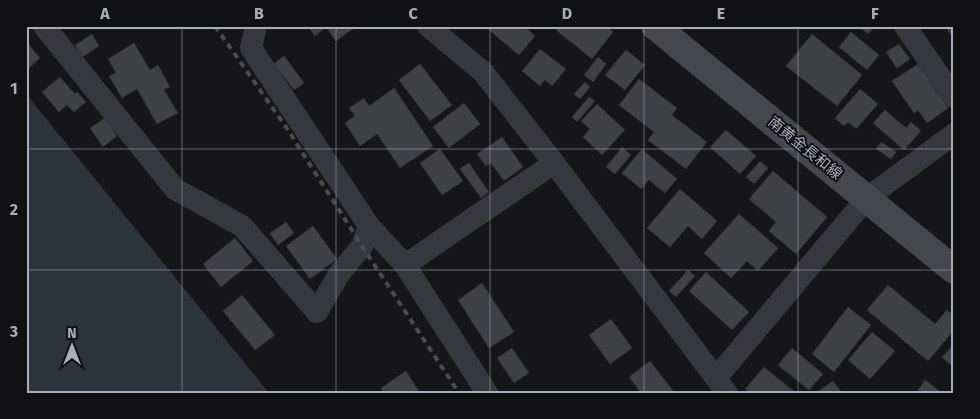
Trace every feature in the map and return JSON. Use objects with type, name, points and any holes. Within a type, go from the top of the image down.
[{"type":"main road","name":"南黄金長和線","points":[[655,26],[954,270]]},
{"type":"street","points":[[44,26],[175,189],[242,226],[317,312],[339,274],[362,246],[369,226]]},
{"type":"street","points":[[256,26],[251,48],[369,226],[404,265],[487,393]]},
{"type":"street","points":[[428,26],[483,72],[554,162],[721,386],[867,198],[954,134]]},
{"type":"street","points":[[905,26],[954,97]]},
{"type":"street","points":[[404,265],[554,162]]},
{"type":"shaded area","points":[[26,94],[269,393],[26,393]]},
{"type":"building","points":[[308,26],[357,26],[336,41],[326,27],[315,36]]},
{"type":"building","points":[[484,26],[524,26],[535,36],[519,55]]},
{"type":"building","points":[[559,26],[606,26],[613,32],[592,59],[556,30]]},
{"type":"building","points":[[859,26],[875,26],[868,34]]},
{"type":"building","points":[[945,26],[954,26],[954,39]]},
{"type":"building","points":[[851,32],[879,55],[867,70],[839,47]]},
{"type":"building","points":[[92,34],[99,46],[82,57],[75,45]]},
{"type":"building","points":[[812,34],[862,75],[837,106],[786,66]]},
{"type":"building","points":[[134,43],[150,70],[158,65],[170,87],[164,90],[178,113],[157,124],[137,89],[122,98],[109,76],[116,73],[108,59]]},
{"type":"building","points":[[899,44],[910,59],[897,68],[886,52]]},
{"type":"building","points":[[29,45],[40,58],[28,69],[26,47]]},
{"type":"building","points":[[540,49],[566,69],[552,86],[545,80],[540,86],[522,71]]},
{"type":"building","points":[[626,50],[645,65],[625,90],[605,75]]},
{"type":"building","points":[[284,56],[304,83],[294,90],[274,64]]},
{"type":"building","points":[[598,57],[606,64],[593,82],[584,75]]},
{"type":"building","points":[[420,64],[452,105],[430,121],[399,80]]},
{"type":"building","points":[[918,64],[948,108],[927,123],[918,110],[914,113],[892,81]]},
{"type":"building","points":[[60,77],[75,94],[77,92],[86,102],[74,112],[67,105],[59,112],[42,92]]},
{"type":"building","points":[[639,79],[677,108],[672,115],[707,142],[686,169],[648,140],[654,132],[619,105]]},
{"type":"building","points":[[585,82],[590,87],[580,99],[574,94]]},
{"type":"building","points":[[394,88],[433,146],[400,168],[377,134],[360,146],[345,123],[355,116],[349,108],[364,98],[369,106]]},
{"type":"building","points":[[860,89],[878,104],[856,129],[848,122],[844,126],[835,118]]},
{"type":"building","points":[[589,97],[595,101],[577,122],[572,117]]},
{"type":"building","points":[[464,103],[480,124],[449,148],[433,127]]},
{"type":"building","points":[[597,104],[625,130],[602,155],[583,137],[590,129],[581,121]]},
{"type":"building","points":[[885,110],[906,128],[911,122],[921,131],[904,150],[873,123]]},
{"type":"building","points":[[105,118],[117,136],[103,147],[90,128]]},
{"type":"building","points":[[726,130],[756,156],[740,174],[710,147]]},
{"type":"building","points":[[502,137],[523,167],[504,181],[491,163],[486,166],[477,154]]},
{"type":"building","points":[[881,142],[896,152],[891,159],[876,149]]},
{"type":"building","points":[[622,147],[631,155],[615,174],[606,167]]},
{"type":"building","points":[[440,149],[463,181],[442,195],[420,163]]},
{"type":"building","points":[[642,149],[677,179],[665,193],[649,180],[641,189],[622,173]]},
{"type":"building","points":[[760,161],[768,168],[754,184],[746,177]]},
{"type":"building","points":[[469,163],[489,192],[481,198],[460,169]]},
{"type":"building","points":[[773,171],[827,217],[796,254],[769,231],[776,222],[749,199]]},
{"type":"building","points":[[680,189],[717,221],[702,239],[688,226],[670,247],[647,228]]},
{"type":"building","points":[[739,214],[778,248],[758,271],[747,261],[731,278],[704,253]]},
{"type":"building","points":[[286,222],[294,233],[278,245],[270,233]]},
{"type":"building","points":[[313,226],[337,259],[310,279],[286,246]]},
{"type":"building","points":[[235,238],[253,261],[221,287],[203,264]]},
{"type":"building","points":[[688,270],[695,276],[676,297],[669,291]]},
{"type":"building","points":[[706,272],[749,312],[732,330],[689,291]]},
{"type":"building","points":[[482,283],[514,332],[489,348],[458,300]]},
{"type":"building","points":[[888,285],[935,324],[947,310],[954,315],[954,330],[928,361],[867,310]]},
{"type":"building","points":[[242,295],[275,335],[255,350],[223,311]]},
{"type":"building","points":[[848,307],[871,325],[834,372],[812,354]]},
{"type":"building","points":[[611,319],[632,348],[610,364],[589,335]]},
{"type":"building","points":[[872,332],[895,351],[870,379],[848,360]]},
{"type":"building","points":[[954,344],[954,362],[951,365],[942,357]]},
{"type":"building","points":[[512,348],[529,373],[514,383],[497,358]]},
{"type":"building","points":[[792,348],[823,374],[809,390],[778,365]]},
{"type":"building","points":[[650,361],[674,392],[641,393],[629,377]]},
{"type":"building","points":[[764,367],[796,393],[750,393],[745,389]]},
{"type":"building","points":[[406,371],[420,393],[384,393],[381,388]]},
{"type":"building","points":[[925,380],[942,393],[916,393]]},
{"type":"building","points":[[833,381],[842,393],[816,393]]},
{"type":"railway","points":[[215,26],[286,127],[459,393]]}]
